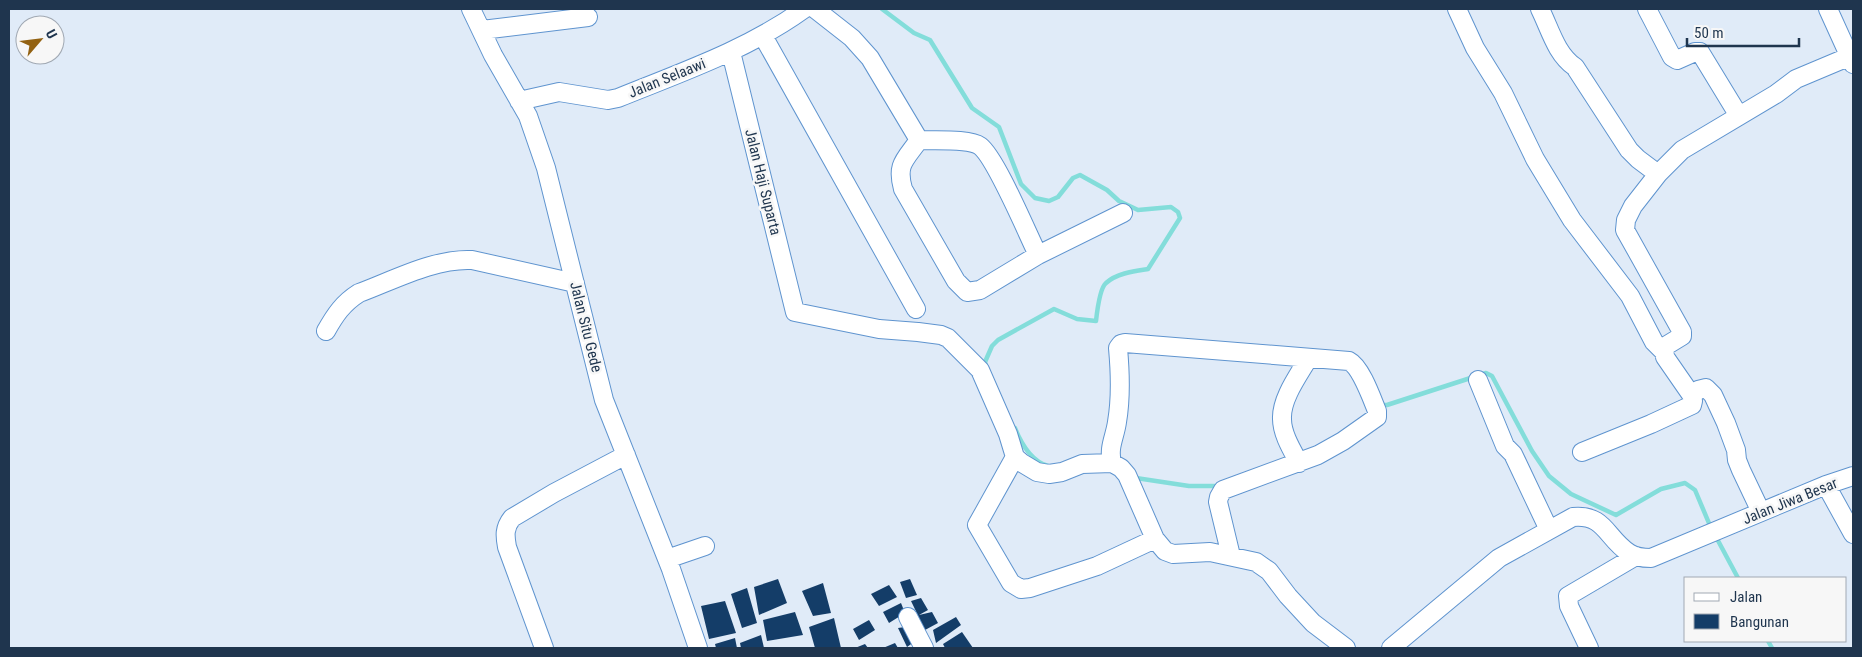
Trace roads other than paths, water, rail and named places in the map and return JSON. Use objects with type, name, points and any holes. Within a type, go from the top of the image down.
[{"type":"street","name":"Jalan Situ Gede","points":[[471,9],[493,55],[528,116],[546,168],[604,400],[667,559],[698,648]]},
{"type":"street","name":"Jalan Selaawi","points":[[519,101],[558,92],[608,100],[618,98],[731,52],[763,36],[804,9]]},
{"type":"street","points":[[816,9],[852,38],[870,58],[919,140]]},
{"type":"street","points":[[1457,9],[1475,48],[1503,93],[1536,159],[1572,220],[1630,296],[1654,342],[1663,351],[1694,401],[1692,404],[1651,424],[1582,452]]},
{"type":"street","points":[[1540,9],[1561,54],[1576,67],[1629,150],[1658,174]]},
{"type":"street","points":[[1647,9],[1672,57],[1678,60],[1695,52],[1700,52],[1739,116]]},
{"type":"street","points":[[1663,351],[1664,348],[1680,338],[1682,332],[1625,230],[1626,220],[1633,206],[1658,174],[1682,150],[1776,94],[1796,79],[1852,59],[1828,9]]},
{"type":"street","points":[[482,30],[588,17]]},
{"type":"street","points":[[763,36],[916,309]]},
{"type":"street","name":"Jalan Haji Suparta","points":[[731,52],[795,312],[879,329],[926,333],[948,338],[980,370],[1008,434],[1015,456]]},
{"type":"street","points":[[919,140],[900,167],[903,189],[956,281],[967,292],[980,290],[1038,255],[1123,213]]},
{"type":"street","points":[[919,140],[967,142],[980,146],[992,160],[1038,255]]},
{"type":"street","points":[[326,330],[337,312],[359,293],[444,262],[472,260],[575,283]]},
{"type":"street","points":[[1111,459],[1117,423],[1118,348],[1121,344],[1349,361],[1353,363],[1359,371],[1375,407],[1377,417],[1343,441],[1227,488],[1220,493],[1218,502],[1231,556]]},
{"type":"street","points":[[1297,459],[1281,419],[1287,397],[1308,358]]},
{"type":"street","points":[[1478,380],[1505,446],[1513,454],[1549,530]]},
{"type":"street","points":[[1692,396],[1698,390],[1706,388],[1713,395],[1732,438],[1740,470],[1761,512]]},
{"type":"street","points":[[544,648],[507,547],[505,537],[507,524],[512,518],[554,493],[626,455]]},
{"type":"street","points":[[1111,459],[1082,464],[1062,472],[1049,474],[1030,468],[1015,456],[977,525],[1011,583],[1021,589],[1030,588],[1097,566],[1155,539]]},
{"type":"street","points":[[1111,459],[1127,475],[1155,539],[1165,551],[1173,554],[1210,552],[1256,562],[1269,571],[1288,596],[1307,616],[1346,648]]},
{"type":"street","name":"Jalan Jiwa Besar","points":[[1636,556],[1651,558],[1826,485],[1853,476]]},
{"type":"street","points":[[1826,485],[1853,534]]},
{"type":"street","points":[[1391,648],[1499,558],[1572,517],[1580,516],[1595,519],[1628,552],[1636,556]]},
{"type":"street","points":[[667,559],[705,546]]},
{"type":"street","points":[[1589,648],[1570,606],[1568,596],[1636,556]]},
{"type":"street","points":[[908,617],[924,648]]},
{"type":"waterway","points":[[882,9],[914,33],[930,40],[972,108],[999,127],[1021,184],[1035,198],[1049,201],[1058,197],[1073,178],[1080,175],[1107,190],[1119,201],[1138,210],[1171,207],[1178,212],[1180,218],[1148,269],[1121,275],[1106,283],[1100,295],[1096,321],[1077,319],[1054,309],[998,340],[992,346],[985,362],[986,366]]},
{"type":"waterway","points":[[1380,405],[1387,405],[1486,373],[1492,376],[1532,451],[1549,476],[1571,494],[1616,515],[1661,489],[1685,483],[1695,490],[1711,528]]},
{"type":"waterway","points":[[1015,428],[1020,440],[1032,456],[1048,466]]},
{"type":"waterway","points":[[1134,476],[1136,478],[1189,486],[1220,486]]},
{"type":"waterway","points":[[1715,535],[1737,577]]},
{"type":"waterway","points":[[1769,642],[1772,648]]}]
